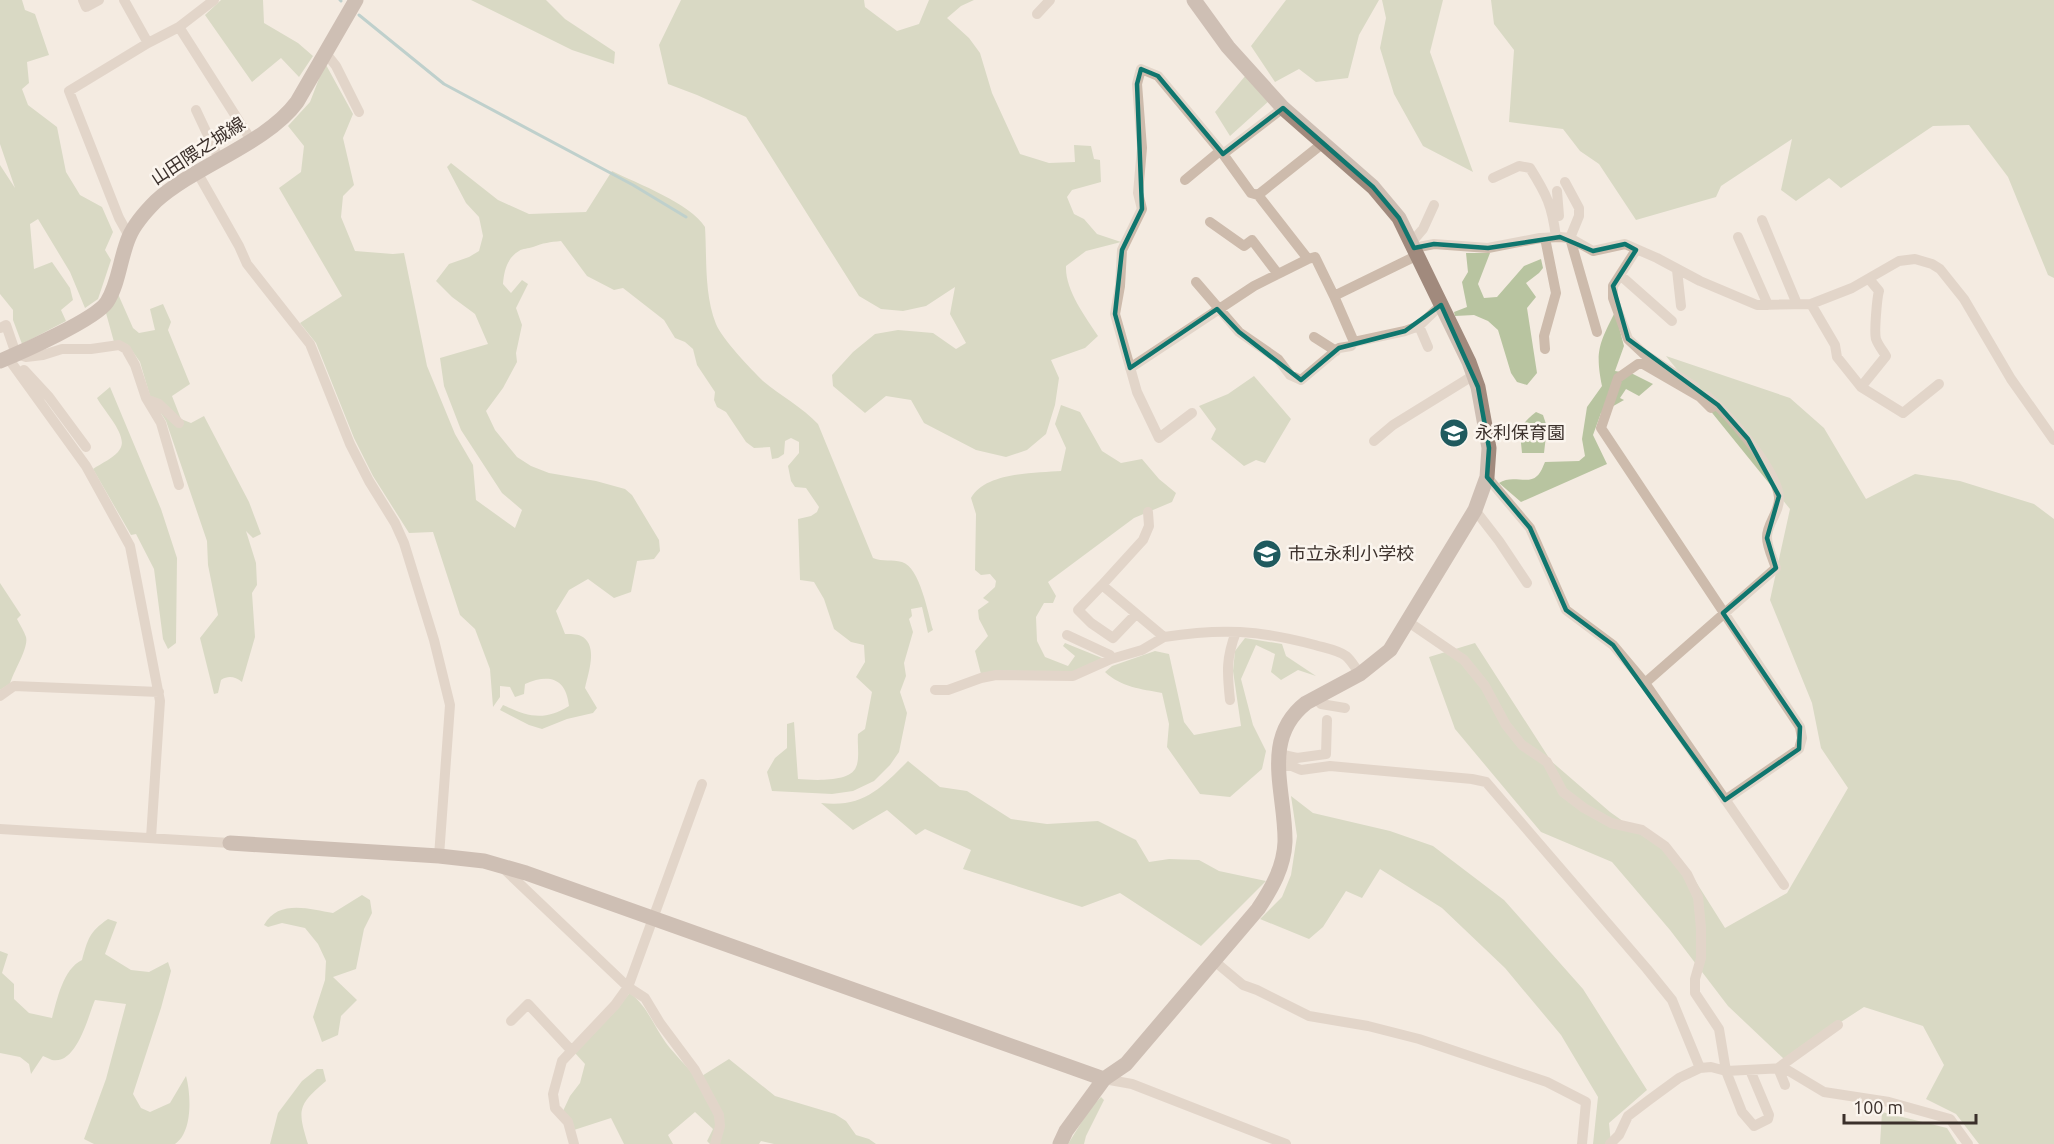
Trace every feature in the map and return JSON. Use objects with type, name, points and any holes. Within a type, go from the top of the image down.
[{"type":"street","points":[[83,0],[86,7],[99,0]]},
{"type":"street","points":[[124,0],[148,43]]},
{"type":"street","points":[[129,236],[119,218],[69,91],[179,27],[214,0]]},
{"type":"street","name":"山田隈之城線","points":[[9,357],[84,321],[107,303],[129,236],[154,203],[197,172],[278,122],[292,110],[356,0]]},
{"type":"street","points":[[1037,14],[1050,0]]},
{"type":"street","points":[[1060,1144],[1066,1131],[1104,1079],[1126,1064],[1258,909],[1273,886],[1282,864],[1285,842],[1279,761],[1280,741],[1285,727],[1291,717],[1306,703],[1360,674],[1390,650],[1475,510],[1487,477],[1489,448],[1474,375],[1399,218],[1372,187],[1282,108],[1228,48],[1194,0]]},
{"type":"street","points":[[179,27],[251,140]]},
{"type":"street","points":[[325,52],[336,66],[360,112]]},
{"type":"street","points":[[1192,413],[1159,438],[1137,392],[1115,314],[1120,286],[1122,250],[1142,209],[1138,193],[1142,148],[1137,84],[1141,69],[1158,76],[1222,153],[1251,193],[1257,195],[1308,259]]},
{"type":"street","points":[[1185,180],[1282,108]]},
{"type":"street","points":[[196,110],[219,159]]},
{"type":"street","points":[[1257,195],[1322,144]]},
{"type":"street","points":[[1493,178],[1519,165],[1530,168],[1552,208],[1558,238],[1597,332]]},
{"type":"street","points":[[197,172],[247,264],[310,344],[350,444],[404,543],[434,640],[450,705],[439,856]]},
{"type":"street","points":[[1558,238],[1579,216],[1579,208],[1565,182]]},
{"type":"street","points":[[1545,349],[1544,336],[1556,293],[1557,191]]},
{"type":"street","points":[[1414,248],[1434,205]]},
{"type":"street","points":[[1762,220],[1797,304]]},
{"type":"street","points":[[1210,222],[1244,246],[1252,240],[1278,274]]},
{"type":"street","points":[[1738,237],[1768,304]]},
{"type":"street","points":[[1334,296],[1414,248],[1434,244],[1488,248],[1558,238],[1593,251],[1624,244],[1757,305],[1811,304],[1869,279],[1899,261],[1915,259],[1940,269],[1964,299],[2011,379],[2054,440]]},
{"type":"street","points":[[1636,250],[1613,286],[1613,298],[1628,339],[1644,354],[1701,390],[1718,405],[1748,439],[1772,479],[1779,496],[1767,538],[1776,568],[1645,683]]},
{"type":"street","points":[[1130,368],[1217,309],[1278,274],[1315,257],[1354,342]]},
{"type":"street","points":[[1677,270],[1681,306]]},
{"type":"street","points":[[1620,275],[1672,321]]},
{"type":"street","points":[[1861,387],[1887,356],[1875,338],[1877,313],[1875,304],[1879,291],[1869,279]]},
{"type":"street","points":[[1196,282],[1239,332],[1278,359],[1290,375],[1301,380],[1336,351],[1351,346],[1354,342],[1419,326],[1441,305]]},
{"type":"street","points":[[1811,304],[1835,345],[1837,357],[1861,387],[1904,413],[1939,384]]},
{"type":"street","points":[[0,328],[6,325],[9,357],[86,466],[130,546],[160,700],[151,838]]},
{"type":"street","points":[[1419,326],[1428,347]]},
{"type":"street","points":[[1314,337],[1336,351]]},
{"type":"street","points":[[9,357],[43,355],[62,349],[91,349],[119,345],[126,349],[135,365],[147,400],[161,423],[179,485]]},
{"type":"street","points":[[9,357],[49,397],[86,447]]},
{"type":"street","points":[[1711,408],[1700,397],[1643,364],[1638,364],[1618,378],[1601,428],[1800,727],[1802,738],[1799,749],[1725,800]]},
{"type":"street","points":[[1374,441],[1393,425],[1474,375]]},
{"type":"street","points":[[147,400],[159,404],[179,423]]},
{"type":"street","points":[[1487,477],[1530,528],[1566,610],[1613,645],[1645,683],[1784,885]]},
{"type":"street","points":[[1475,510],[1527,582]]},
{"type":"street","points":[[1113,638],[1091,623],[1078,610],[1143,540],[1149,526],[1148,512]]},
{"type":"street","points":[[1102,585],[1164,638]]},
{"type":"street","points":[[1110,657],[1109,646],[1113,638],[1136,614]]},
{"type":"street","points":[[1407,621],[1472,668],[1485,686],[1506,725],[1522,745],[1547,762],[1563,792],[1584,808],[1611,823],[1642,830],[1665,846],[1687,874],[1698,897],[1701,928],[1701,958],[1695,979],[1695,993],[1719,1029],[1726,1071],[1742,1112],[1754,1126],[1768,1119],[1769,1115],[1750,1070]]},
{"type":"street","points":[[935,690],[948,690],[996,675],[1073,676],[1110,657],[1142,650],[1164,638],[1204,631],[1252,632],[1285,637],[1346,656],[1360,674]]},
{"type":"street","points":[[1230,700],[1227,673],[1229,651],[1236,632]]},
{"type":"street","points":[[1067,635],[1110,657]]},
{"type":"street","points":[[0,696],[14,686],[159,692]]},
{"type":"street","points":[[1316,697],[1321,704],[1346,708]]},
{"type":"street","points":[[1279,761],[1326,754],[1327,720]]},
{"type":"street","points":[[1279,761],[1300,770],[1330,766],[1472,778],[1486,782],[1672,1000],[1700,1068]]},
{"type":"street","points":[[574,1144],[568,1122],[555,1108],[553,1095],[562,1061],[615,1005],[628,987],[702,784]]},
{"type":"street","points":[[0,829],[439,856],[484,861],[526,873],[1104,1079],[1132,1083],[1286,1144]]},
{"type":"street","points":[[500,866],[628,987],[645,998],[660,1023],[695,1070],[719,1115],[720,1126],[715,1144]]},
{"type":"street","points":[[1213,960],[1243,985],[1309,1016],[1368,1026],[1419,1039],[1556,1087],[1586,1102],[1582,1144]]},
{"type":"street","points":[[511,1021],[528,1004],[572,1050]]},
{"type":"street","points":[[1778,1068],[1838,1025]]},
{"type":"street","points":[[1610,1144],[1619,1139],[1628,1116],[1679,1078],[1700,1068],[1711,1066],[1726,1071],[1784,1068],[1824,1092],[1889,1102],[1950,1119],[1968,1144]]},
{"type":"street","points":[[1778,1068],[1785,1085]]},
{"type":"highlighted area","points":[[1141,69],[1158,76],[1223,154],[1283,108],[1373,187],[1399,218],[1414,248],[1434,244],[1488,248],[1560,237],[1593,251],[1625,244],[1636,250],[1613,286],[1628,339],[1718,405],[1748,439],[1779,496],[1767,538],[1776,568],[1723,613],[1800,727],[1799,749],[1725,800],[1613,645],[1566,610],[1530,528],[1487,477],[1489,448],[1478,387],[1441,305],[1405,331],[1339,348],[1301,380],[1239,332],[1217,309],[1130,368],[1115,314],[1122,250],[1142,209],[1137,84]]},
{"type":"green space","points":[[0,0],[22,0],[25,10],[35,14],[49,55],[27,62],[29,83],[22,89],[28,105],[57,127],[66,172],[80,195],[102,207],[113,232],[105,250],[111,260],[98,299],[85,308],[70,272],[38,219],[30,224],[34,269],[52,262],[70,288],[73,300],[61,310],[66,321],[22,344],[13,320],[13,310],[0,294],[0,165],[15,188],[0,144]]},
{"type":"green space","points":[[221,0],[263,0],[264,23],[298,43],[313,56],[299,77],[281,58],[252,82],[205,15]]},
{"type":"green space","points":[[471,0],[546,0],[565,19],[615,52],[614,64],[572,50]]},
{"type":"green space","points":[[681,0],[864,0],[865,7],[897,31],[919,24],[929,0],[974,0],[961,6],[947,18],[969,38],[980,53],[992,93],[1020,154],[1049,163],[1075,162],[1074,145],[1091,146],[1094,159],[1100,160],[1101,182],[1072,190],[1067,197],[1074,214],[1084,219],[1097,234],[1121,242],[1086,251],[1066,266],[1072,293],[1098,336],[1085,348],[1051,360],[1059,378],[1055,405],[1046,434],[1027,450],[1006,457],[976,450],[924,423],[911,400],[886,396],[865,413],[833,386],[832,375],[853,352],[875,334],[898,330],[933,333],[956,349],[966,343],[950,314],[955,287],[926,306],[903,311],[881,309],[859,296],[746,117],[668,84],[659,45]]},
{"type":"green space","points":[[1286,0],[1379,0],[1359,35],[1348,78],[1316,82],[1299,69],[1275,82],[1251,46]]},
{"type":"green space","points":[[1382,0],[1443,0],[1430,52],[1473,172],[1423,146],[1394,94],[1380,48],[1386,18]]},
{"type":"green space","points":[[1491,0],[2054,0],[2054,278],[2048,275],[2008,177],[1969,125],[1933,126],[1841,188],[1829,178],[1796,201],[1781,190],[1792,139],[1721,186],[1716,197],[1636,220],[1599,164],[1580,151],[1563,129],[1509,122],[1514,50],[1494,24]]},
{"type":"green space","points":[[325,63],[353,114],[343,138],[354,185],[343,196],[341,217],[355,251],[404,253],[427,366],[455,434],[473,465],[476,500],[515,528],[522,510],[502,493],[461,430],[444,386],[440,358],[488,344],[475,314],[452,297],[436,281],[449,264],[479,251],[483,236],[479,217],[466,203],[447,167],[451,163],[498,200],[529,214],[586,212],[612,171],[676,202],[698,218],[705,227],[708,288],[712,312],[719,330],[737,354],[763,381],[818,424],[873,558],[898,561],[908,566],[914,572],[926,603],[933,630],[928,633],[922,607],[911,609],[912,616],[909,619],[913,632],[904,663],[906,676],[900,692],[907,713],[899,752],[874,781],[853,791],[832,794],[772,791],[767,772],[775,758],[787,748],[787,724],[794,722],[798,779],[839,778],[852,772],[858,760],[858,734],[865,729],[872,692],[856,677],[865,662],[864,645],[851,642],[834,629],[824,599],[814,582],[800,580],[798,519],[811,516],[817,512],[819,507],[806,488],[795,487],[791,481],[788,466],[799,453],[799,442],[791,438],[785,441],[784,454],[772,459],[770,447],[754,448],[746,442],[726,412],[717,407],[714,400],[715,392],[697,365],[693,349],[685,342],[675,338],[664,320],[623,288],[614,290],[587,276],[561,241],[521,250],[512,257],[507,265],[503,284],[511,293],[522,280],[528,284],[516,308],[522,325],[516,353],[517,362],[503,388],[486,411],[495,430],[517,457],[531,466],[549,473],[596,481],[625,489],[632,495],[659,540],[660,551],[654,559],[637,561],[631,592],[614,598],[588,579],[569,590],[556,611],[565,634],[581,636],[590,646],[591,660],[585,688],[597,708],[593,713],[567,719],[542,729],[500,710],[503,705],[520,712],[543,716],[569,706],[564,689],[554,680],[548,679],[525,684],[524,694],[515,697],[510,687],[500,686],[500,697],[493,707],[490,669],[475,629],[460,615],[433,532],[409,533],[373,476],[354,438],[316,343],[300,323],[342,296],[279,188],[301,172],[304,146],[288,126],[310,102]]},
{"type":"green space","points":[[1246,75],[1270,100],[1230,136],[1215,112]]},
{"type":"green space","points":[[1466,253],[1490,253],[1478,284],[1484,298],[1497,297],[1524,266],[1541,259],[1543,268],[1526,283],[1536,297],[1527,308],[1537,373],[1527,385],[1517,382],[1511,373],[1498,330],[1488,321],[1474,315],[1455,316],[1454,312],[1467,307],[1462,282],[1468,272]]},
{"type":"green space","points":[[118,294],[133,328],[139,333],[155,330],[150,309],[163,304],[171,322],[168,330],[190,384],[172,396],[181,419],[191,423],[204,416],[249,502],[261,534],[253,538],[246,531],[256,563],[257,585],[252,593],[255,637],[242,682],[232,677],[224,678],[221,680],[218,693],[214,694],[200,638],[218,615],[208,565],[207,541],[166,421],[150,396],[140,362],[128,345],[114,342],[106,313]]},
{"type":"green space","points":[[1615,312],[1624,346],[1615,371],[1633,374],[1653,384],[1639,396],[1626,389],[1620,398],[1624,400],[1601,413],[1593,435],[1607,464],[1521,502],[1499,483],[1509,479],[1533,479],[1540,473],[1545,462],[1579,461],[1585,456],[1582,439],[1587,407],[1602,386],[1599,364],[1600,348]]},
{"type":"green space","points":[[1666,356],[1790,398],[1824,428],[1866,499],[1915,474],[1960,481],[2034,504],[2054,519],[2054,1144],[1979,1144],[1956,1114],[1926,1099],[1944,1065],[1923,1026],[1864,1007],[1784,1059],[1728,1006],[1670,930],[1612,862],[1541,832],[1455,729],[1429,657],[1475,643],[1551,761],[1610,812],[1686,866],[1725,928],[1787,893],[1848,788],[1821,748],[1812,703],[1770,600],[1790,509]]},
{"type":"green space","points":[[1254,376],[1291,419],[1265,463],[1256,460],[1244,466],[1211,439],[1216,429],[1199,406],[1228,394]]},
{"type":"green space","points":[[110,387],[161,509],[177,558],[176,643],[168,649],[163,639],[154,569],[136,534],[131,535],[93,469],[115,455],[122,444],[118,430],[97,398]]},
{"type":"green space","points":[[1061,405],[1080,412],[1102,451],[1121,463],[1142,459],[1159,479],[1176,493],[1172,502],[1134,518],[1048,582],[1056,596],[1053,603],[1044,603],[1036,617],[1037,641],[1045,657],[1068,666],[1075,656],[1063,646],[1065,643],[1102,658],[1073,673],[981,674],[975,651],[988,636],[979,619],[978,610],[989,602],[983,598],[995,587],[996,581],[990,574],[981,575],[975,570],[976,514],[971,498],[978,489],[999,479],[1061,471],[1066,448],[1055,424]]},
{"type":"green space","points":[[1536,412],[1543,415],[1547,427],[1544,453],[1522,453],[1521,430]]},
{"type":"green space","points":[[0,583],[21,615],[17,619],[26,637],[26,642],[10,684],[0,690]]},
{"type":"green space","points":[[1245,638],[1282,644],[1286,656],[1316,676],[1298,670],[1281,680],[1271,672],[1275,654],[1256,645],[1241,679],[1253,725],[1266,751],[1262,769],[1230,797],[1200,794],[1167,747],[1169,724],[1162,693],[1125,684],[1105,672],[1112,666],[1155,651],[1169,654],[1184,722],[1194,735],[1241,726],[1233,671],[1235,651]]},
{"type":"green space","points":[[908,761],[940,787],[967,791],[1011,819],[1047,824],[1098,821],[1136,840],[1149,862],[1169,859],[1199,860],[1219,871],[1266,881],[1201,946],[1120,893],[1082,907],[963,869],[971,850],[925,829],[916,835],[887,810],[853,830],[821,803],[836,804],[860,799],[879,788]]},
{"type":"green space","points":[[1291,796],[1313,813],[1390,831],[1433,846],[1504,900],[1583,989],[1647,1090],[1609,1123],[1611,1144],[1593,1144],[1598,1097],[1561,1035],[1505,968],[1442,908],[1380,869],[1362,898],[1346,891],[1323,927],[1309,939],[1260,919],[1282,897],[1291,875],[1297,836]]},
{"type":"green space","points":[[362,895],[370,900],[372,913],[364,929],[356,969],[333,977],[357,1000],[341,1016],[338,1035],[322,1042],[313,1017],[325,980],[326,961],[318,944],[305,928],[282,923],[268,927],[264,925],[270,917],[286,909],[305,908],[333,913]]},
{"type":"green space","points":[[108,919],[117,922],[105,954],[131,970],[149,972],[168,962],[171,971],[133,1094],[141,1108],[150,1112],[170,1103],[186,1076],[189,1093],[188,1122],[181,1138],[175,1144],[94,1144],[84,1139],[106,1079],[126,1004],[95,1000],[75,1047],[61,1060],[52,1060],[43,1056],[31,1074],[29,1064],[20,1057],[0,1053],[0,951],[8,954],[2,973],[14,984],[14,999],[29,1013],[52,1018],[65,978],[75,964],[82,960],[93,932]]},
{"type":"green space","points":[[630,993],[646,1010],[666,1043],[697,1079],[729,1059],[775,1096],[835,1114],[846,1121],[856,1135],[876,1144],[774,1144],[761,1141],[759,1144],[710,1144],[707,1141],[713,1129],[695,1112],[668,1135],[673,1144],[624,1144],[611,1118],[574,1130],[563,1111],[570,1096],[580,1083],[585,1064],[575,1053]]},
{"type":"green space","points":[[317,1069],[323,1069],[326,1081],[305,1102],[301,1115],[308,1144],[270,1144],[278,1113],[302,1081]]},
{"type":"green space","points":[[1101,1097],[1104,1100],[1084,1144],[1068,1144],[1091,1107]]},
{"type":"green space","points":[[1882,1112],[1947,1128],[1957,1144],[1880,1144]]},
{"type":"waterway","points":[[359,15],[444,84],[633,185],[686,217]]},
{"type":"place","name":"永利保育園","points":[[1454,433]]},
{"type":"place","name":"市立永利小学校","points":[[1267,554]]}]
